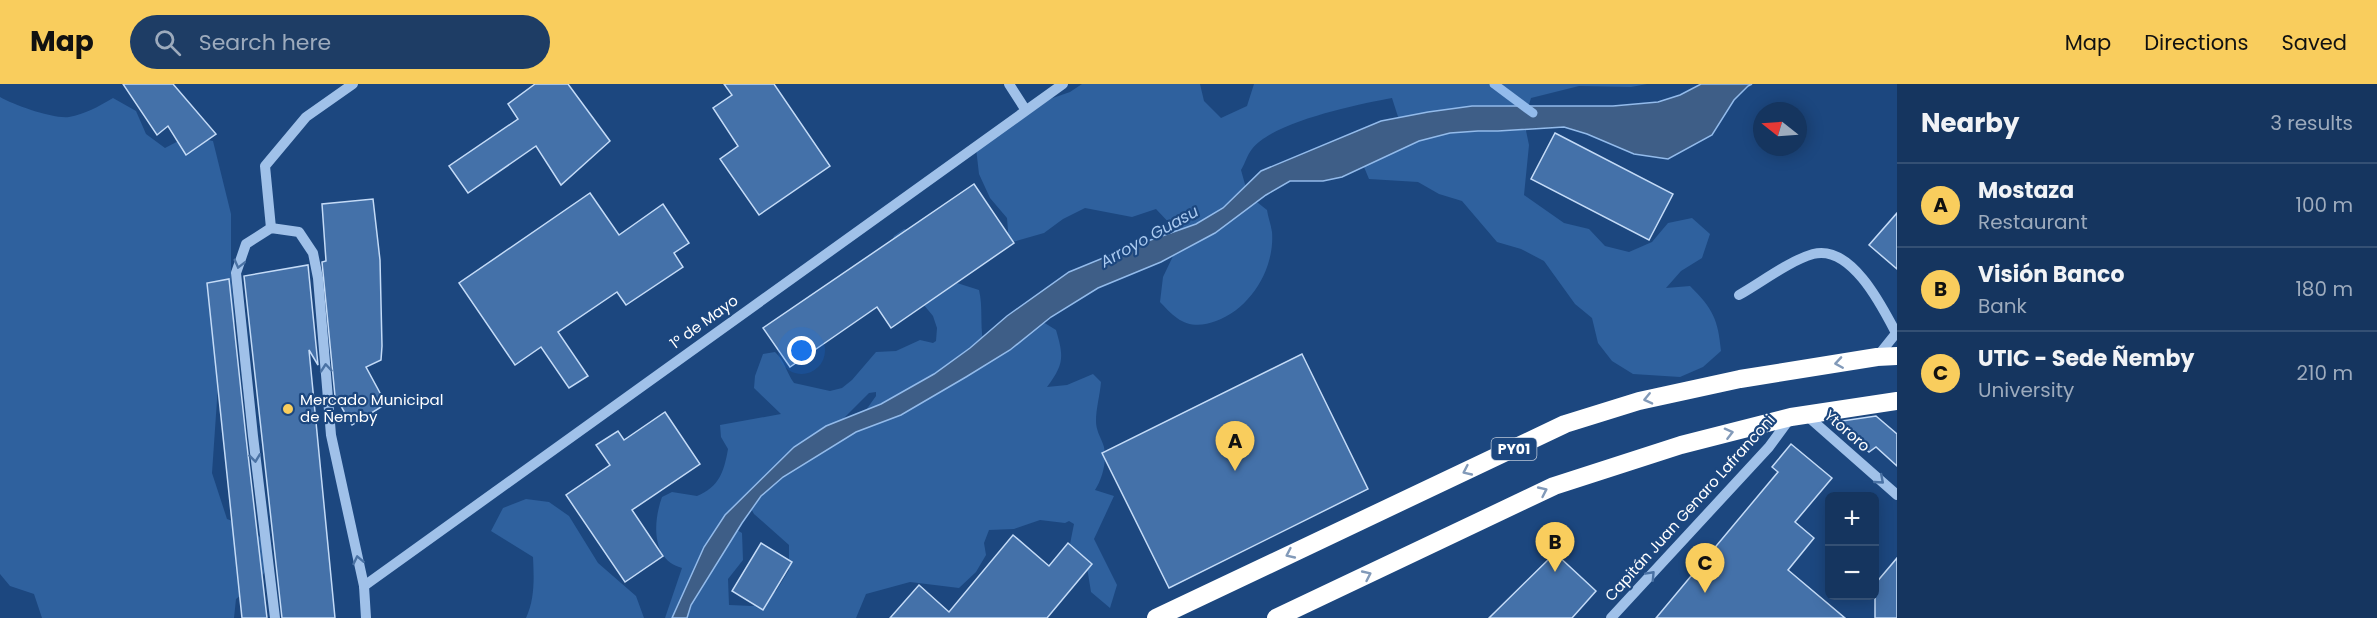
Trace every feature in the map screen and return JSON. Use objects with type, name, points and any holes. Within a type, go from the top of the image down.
[{"type":"highway","name":"PY01","points":[[1156,618],[1565,424],[1639,401],[1740,379],[1877,357],[1897,356]]},
{"type":"highway","points":[[1276,618],[1554,486],[1681,445],[1798,415],[1897,401]]},
{"type":"street","points":[[271,228],[266,166],[306,117],[352,84]]},
{"type":"street","points":[[1009,84],[1025,109]]},
{"type":"street","name":"1º de Mayo","points":[[364,586],[1025,109],[1063,84]]},
{"type":"street","points":[[274,618],[236,273],[246,244],[271,228],[298,232],[313,253],[318,278],[331,435],[364,586],[366,618]]},
{"type":"street","points":[[1739,295],[1802,259],[1816,254],[1842,258],[1854,268],[1897,332],[1877,357]]},
{"type":"street","name":"Ytororo","points":[[1798,415],[1897,495]]},
{"type":"street","name":"Capitán Juan Genaro Lafranconi","points":[[1611,618],[1798,415]]},
{"type":"shaded area","points":[[1082,84],[1200,84],[1204,101],[1221,118],[1247,106],[1254,84],[1647,84],[1631,87],[1579,86],[1531,98],[1524,121],[1529,145],[1524,195],[1564,223],[1589,229],[1605,246],[1629,252],[1652,242],[1668,223],[1692,218],[1710,234],[1702,258],[1681,271],[1666,288],[1690,286],[1698,294],[1716,322],[1721,351],[1703,367],[1680,377],[1633,374],[1612,361],[1598,343],[1592,318],[1575,304],[1544,261],[1521,249],[1497,242],[1462,201],[1439,194],[1418,182],[1369,179],[1359,155],[1400,123],[1392,98],[1338,110],[1296,123],[1262,139],[1252,149],[1241,170],[1248,195],[1267,210],[1271,227],[1272,246],[1265,273],[1249,297],[1228,315],[1206,324],[1186,323],[1160,302],[1163,277],[1174,254],[1173,227],[1156,209],[1132,217],[1085,208],[1063,219],[1044,233],[1009,243],[1007,218],[990,198],[979,174],[976,148],[1047,100],[1070,92]]},
{"type":"shaded area","points":[[1701,84],[1752,84],[1734,100],[1712,135],[1668,159],[1634,154],[1564,127],[1478,131],[1450,133],[1419,141],[1342,177],[1323,181],[1290,181],[1266,195],[1215,233],[1161,262],[1098,288],[1051,317],[1010,350],[966,377],[901,415],[856,432],[783,477],[761,496],[742,523],[691,605],[687,618],[672,618],[704,547],[725,515],[794,447],[826,426],[881,404],[934,374],[970,348],[1007,316],[1069,272],[1196,224],[1223,208],[1261,171],[1381,121],[1472,106],[1613,106],[1658,102],[1680,95]]},
{"type":"shaded area","points":[[0,97],[34,111],[62,117],[86,112],[113,98],[136,111],[146,134],[165,148],[188,136],[213,141],[231,214],[231,275],[235,322],[215,333],[220,356],[212,473],[227,519],[253,530],[258,535],[265,548],[268,568],[256,584],[236,599],[234,618],[42,618],[34,594],[10,586],[0,574]]},
{"type":"shaded area","points":[[904,229],[916,231],[944,290],[957,283],[979,290],[983,341],[1035,317],[1056,330],[1061,360],[1057,372],[1047,387],[1067,385],[1093,374],[1101,382],[1096,421],[1105,461],[1095,490],[1114,496],[1094,539],[1117,585],[1110,608],[1091,592],[1087,567],[1069,549],[1074,524],[1069,521],[1065,523],[1040,520],[1014,529],[989,530],[984,543],[986,555],[976,572],[959,588],[910,582],[866,594],[856,618],[665,618],[682,568],[672,564],[665,557],[657,539],[657,518],[662,497],[672,492],[697,496],[711,488],[722,472],[728,449],[721,437],[720,425],[781,414],[754,388],[755,376],[763,354],[775,352],[794,383],[830,391],[842,388],[852,380],[876,352],[896,351],[920,340],[933,343],[936,341],[937,328],[933,316],[885,258],[894,236]],"holes":[[[876,392],[876,396],[861,417],[842,420],[869,393]],[[745,498],[754,514],[789,545],[789,570],[776,591],[753,606],[729,605],[728,579],[743,560],[742,533],[727,524]]]},
{"type":"shaded area","points":[[526,499],[549,502],[569,516],[598,563],[636,596],[644,618],[526,618],[534,581],[533,557],[491,531],[503,508]]},
{"type":"building","points":[[123,84],[173,84],[216,134],[186,155],[168,126],[157,135]]},
{"type":"building","points":[[535,84],[568,84],[610,141],[561,185],[536,146],[468,193],[449,166],[518,119],[508,104]]},
{"type":"building","points":[[724,84],[774,84],[830,166],[759,215],[720,159],[738,146],[713,108],[732,95]]},
{"type":"building","points":[[1555,133],[1673,194],[1649,240],[1531,179]]},
{"type":"building","points":[[974,184],[1014,243],[891,328],[877,307],[790,367],[763,328]]},
{"type":"building","points":[[590,193],[619,235],[663,204],[689,243],[674,253],[683,267],[626,305],[617,292],[558,332],[588,376],[569,388],[541,347],[515,365],[459,283]]},
{"type":"building","points":[[373,199],[380,260],[382,346],[381,360],[366,367],[386,404],[352,425],[335,396],[322,262],[326,261],[322,204]]},
{"type":"building","points":[[1897,213],[1897,269],[1869,245]]},
{"type":"building","name":"Mercado Municipal de Ñemby","points":[[308,265],[318,365],[309,350],[335,618],[282,618],[244,276]]},
{"type":"building","points":[[229,279],[267,618],[242,618],[207,283]]},
{"type":"building","points":[[1302,354],[1368,489],[1169,588],[1102,453]]},
{"type":"building","points":[[665,412],[700,464],[632,510],[663,556],[625,582],[566,495],[610,465],[596,445],[618,431],[624,440]]},
{"type":"building","points":[[1876,416],[1897,434],[1897,466],[1876,447],[1869,452],[1835,422]]},
{"type":"building","points":[[1791,444],[1832,478],[1795,522],[1814,538],[1788,570],[1845,618],[1656,618],[1778,472],[1772,467]]},
{"type":"building","points":[[1013,535],[1049,566],[1068,543],[1092,564],[1047,618],[890,618],[919,585],[949,612]]},
{"type":"building","points":[[761,543],[792,562],[763,610],[732,591]]},
{"type":"building","points":[[1555,553],[1596,591],[1572,618],[1489,618]]},
{"type":"building","points":[[1897,558],[1897,618],[1875,618],[1875,600],[1879,600],[1879,579]]},
{"type":"waterway","points":[[1494,84],[1533,113]]},
{"type":"place","name":"Mercado Municipal de Ñemby","points":[[288,409]]},
{"type":"place","name":"Mostaza","points":[[1235,471]]},
{"type":"place","name":"Visión Banco","points":[[1555,572]]},
{"type":"place","name":"UTIC - Sede Ñemby","points":[[1705,593]]},
{"type":"water label","name":"Arroyo Guasu","points":[[1149,236]]}]
